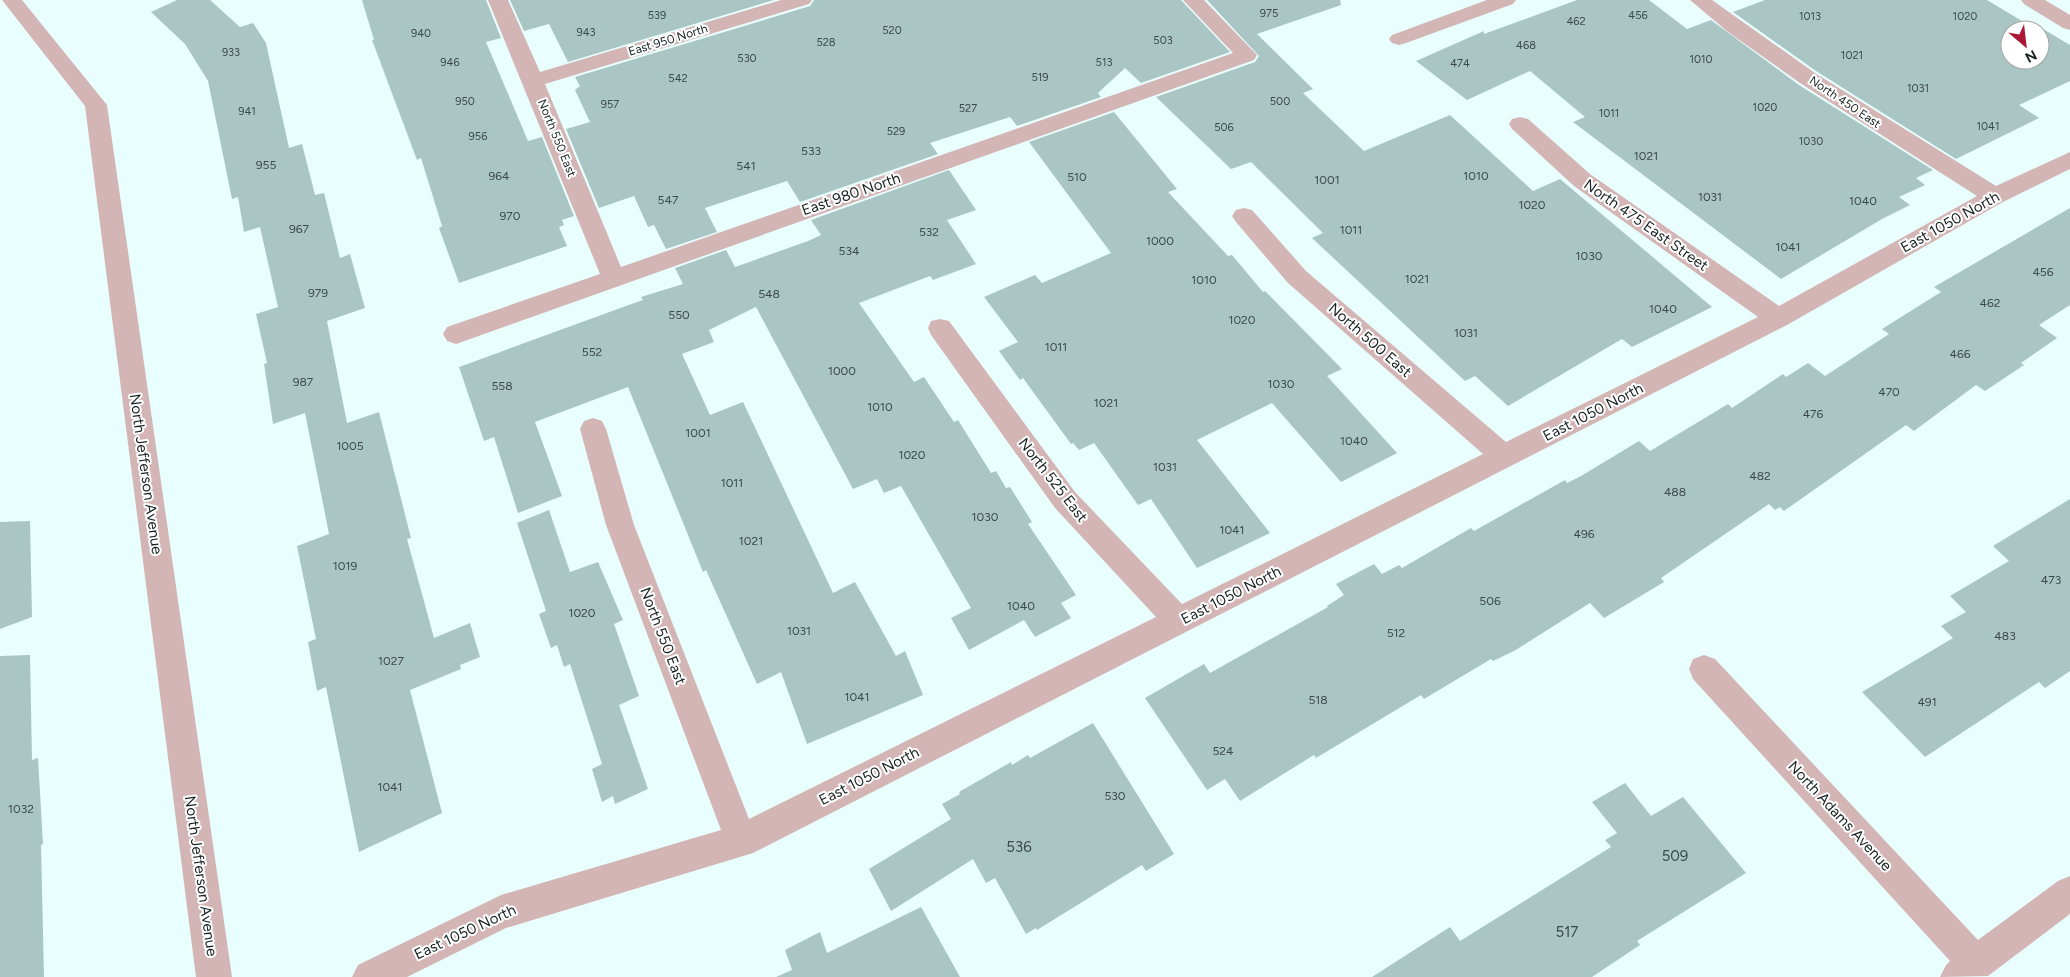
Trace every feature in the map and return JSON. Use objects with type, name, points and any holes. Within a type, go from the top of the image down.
[{"type":"street","name":"North Jefferson Avenue","points":[[12,0],[96,105],[214,977]]},
{"type":"street","name":"North 550 East","points":[[498,0],[613,277]]},
{"type":"street","name":"East 950 North","points":[[533,81],[802,0]]},
{"type":"street","name":"East 980 North","points":[[456,334],[613,277],[1247,55],[1193,0]]},
{"type":"street","points":[[1399,39],[1506,0]]},
{"type":"street","name":"North 450 East","points":[[1700,0],[1738,30],[1871,120],[1995,196]]},
{"type":"street","points":[[2031,0],[2070,24]]},
{"type":"street","name":"North 475 East Street","points":[[1520,124],[1582,180],[1778,318]]},
{"type":"street","name":"East 1050 North","points":[[370,977],[501,912],[741,841],[1778,318],[1995,196],[2070,160]]},
{"type":"street","name":"North 500 East","points":[[1244,216],[1297,277],[1505,457]]},
{"type":"street","name":"North 525 East","points":[[940,328],[1065,500],[1179,621]]},
{"type":"street","name":"North 550 East","points":[[593,429],[620,524],[741,841]]},
{"type":"street","name":"North Adams Avenue","points":[[1704,669],[1967,970]]},
{"type":"street","points":[[1967,970],[2070,894]]},
{"type":"building","points":[[177,0],[210,0],[240,27],[253,23],[266,43],[289,148],[302,144],[315,195],[324,193],[340,258],[350,254],[365,308],[327,321],[347,423],[379,412],[411,538],[407,539],[434,638],[470,623],[480,657],[460,665],[461,669],[410,690],[442,813],[359,852],[326,687],[317,691],[308,642],[316,639],[297,546],[329,534],[305,413],[273,424],[264,364],[267,363],[256,314],[278,307],[260,227],[244,232],[238,197],[232,199],[208,81],[185,44],[151,12]]},
{"type":"building","points":[[362,0],[486,0],[501,38],[486,42],[528,141],[542,137],[574,216],[562,220],[564,225],[559,227],[567,246],[459,283],[439,228],[442,226],[421,158],[417,160],[372,40],[374,40]]},
{"type":"building","points":[[510,0],[774,0],[568,62],[549,24],[524,31]]},
{"type":"building","points":[[814,0],[1181,0],[1230,52],[1141,83],[1125,68],[1098,93],[1101,97],[1017,126],[1010,117],[930,143],[938,154],[800,202],[787,181],[705,208],[717,232],[666,249],[654,225],[648,227],[634,196],[599,208],[566,129],[590,122],[575,90],[580,86],[575,77],[810,6]]},
{"type":"building","points":[[1207,0],[1340,0],[1341,5],[1257,34],[1313,89],[1303,93],[1364,151],[1450,115],[1533,191],[1560,179],[1712,307],[1632,347],[1622,339],[1508,406],[1475,376],[1465,381],[1312,238],[1323,233],[1251,162],[1231,169],[1156,97],[1255,62],[1259,56]]},
{"type":"building","points":[[1577,0],[1649,0],[1687,29],[1711,20],[1799,85],[1933,170],[1916,178],[1925,185],[1899,197],[1910,205],[1882,219],[1781,279],[1573,122],[1585,117],[1530,71],[1467,100],[1416,61],[1484,31],[1484,34]]},
{"type":"building","points":[[1765,0],[1987,0],[2020,20],[2000,20],[2000,70],[2050,70],[2050,33],[2070,45],[2070,81],[2019,105],[2039,118],[1956,159],[1816,71],[1733,12]]},
{"type":"building","points":[[1114,112],[1177,189],[1168,192],[1228,256],[1232,255],[1263,292],[1265,291],[1342,369],[1327,376],[1397,453],[1341,482],[1272,403],[1197,440],[1270,533],[1197,568],[1151,499],[1138,505],[1094,443],[1079,450],[1073,443],[1071,444],[1023,378],[1020,380],[999,351],[1018,342],[984,297],[1035,275],[1042,283],[1111,253],[1029,142]]},
{"type":"building","points":[[949,170],[976,210],[947,220],[976,264],[933,280],[930,276],[859,303],[914,382],[924,377],[954,422],[958,420],[991,473],[996,471],[1006,488],[1010,487],[1032,522],[1028,524],[1076,595],[1061,603],[1071,618],[1035,637],[1024,620],[969,650],[951,618],[971,608],[901,486],[884,493],[877,479],[853,489],[756,307],[709,330],[714,342],[682,354],[710,415],[743,402],[833,593],[855,582],[896,656],[905,651],[923,695],[807,744],[781,672],[757,684],[706,570],[703,572],[628,387],[535,422],[562,496],[518,513],[494,437],[484,441],[459,367],[643,300],[641,297],[683,284],[675,268],[726,250],[735,267],[808,241],[821,235],[811,220]]},
{"type":"building","points":[[2070,208],[2070,305],[2039,325],[2057,338],[2021,363],[2024,365],[1985,391],[1976,385],[1914,431],[1906,425],[1784,511],[1780,507],[1775,510],[1769,504],[1661,578],[1664,582],[1604,618],[1590,603],[1514,651],[1493,661],[1491,659],[1424,699],[1421,695],[1316,758],[1314,755],[1240,801],[1225,779],[1207,790],[1145,698],[1204,664],[1210,673],[1328,607],[1344,595],[1336,584],[1374,564],[1382,574],[1399,565],[1402,568],[1471,528],[1474,531],[1565,480],[1567,483],[1581,476],[1639,441],[1650,451],[1728,404],[1732,408],[1783,374],[1786,377],[1808,363],[1825,376],[1889,334],[1882,329],[1941,292],[1934,287]]},
{"type":"building","points":[[2070,499],[2070,671],[2045,688],[2039,682],[1925,757],[1862,692],[1953,638],[1941,626],[1966,612],[1950,596],[2009,561],[1993,546]]},
{"type":"building","points":[[549,510],[570,572],[598,562],[623,620],[614,624],[639,696],[619,705],[648,789],[615,804],[613,796],[602,802],[592,769],[602,764],[570,664],[564,667],[557,645],[551,648],[539,614],[546,611],[517,523]]},
{"type":"building","points":[[30,521],[32,617],[0,629],[0,522]]},
{"type":"building","points":[[30,655],[32,760],[38,758],[43,844],[41,845],[44,977],[0,977],[0,656]]},
{"type":"building","points":[[1093,723],[1174,854],[1146,871],[1142,865],[1037,930],[1036,928],[1026,934],[995,878],[986,883],[973,859],[891,911],[869,869],[951,819],[942,804],[960,794],[959,792],[1011,762],[1012,765],[1028,755],[1030,758]]},
{"type":"building","points":[[1625,783],[1651,816],[1683,797],[1746,873],[1637,941],[1640,945],[1592,977],[1372,977],[1450,927],[1460,941],[1611,847],[1605,840],[1617,833],[1592,802]]},
{"type":"building","points":[[921,907],[960,977],[776,977],[792,970],[785,950],[820,932],[827,953]]}]
